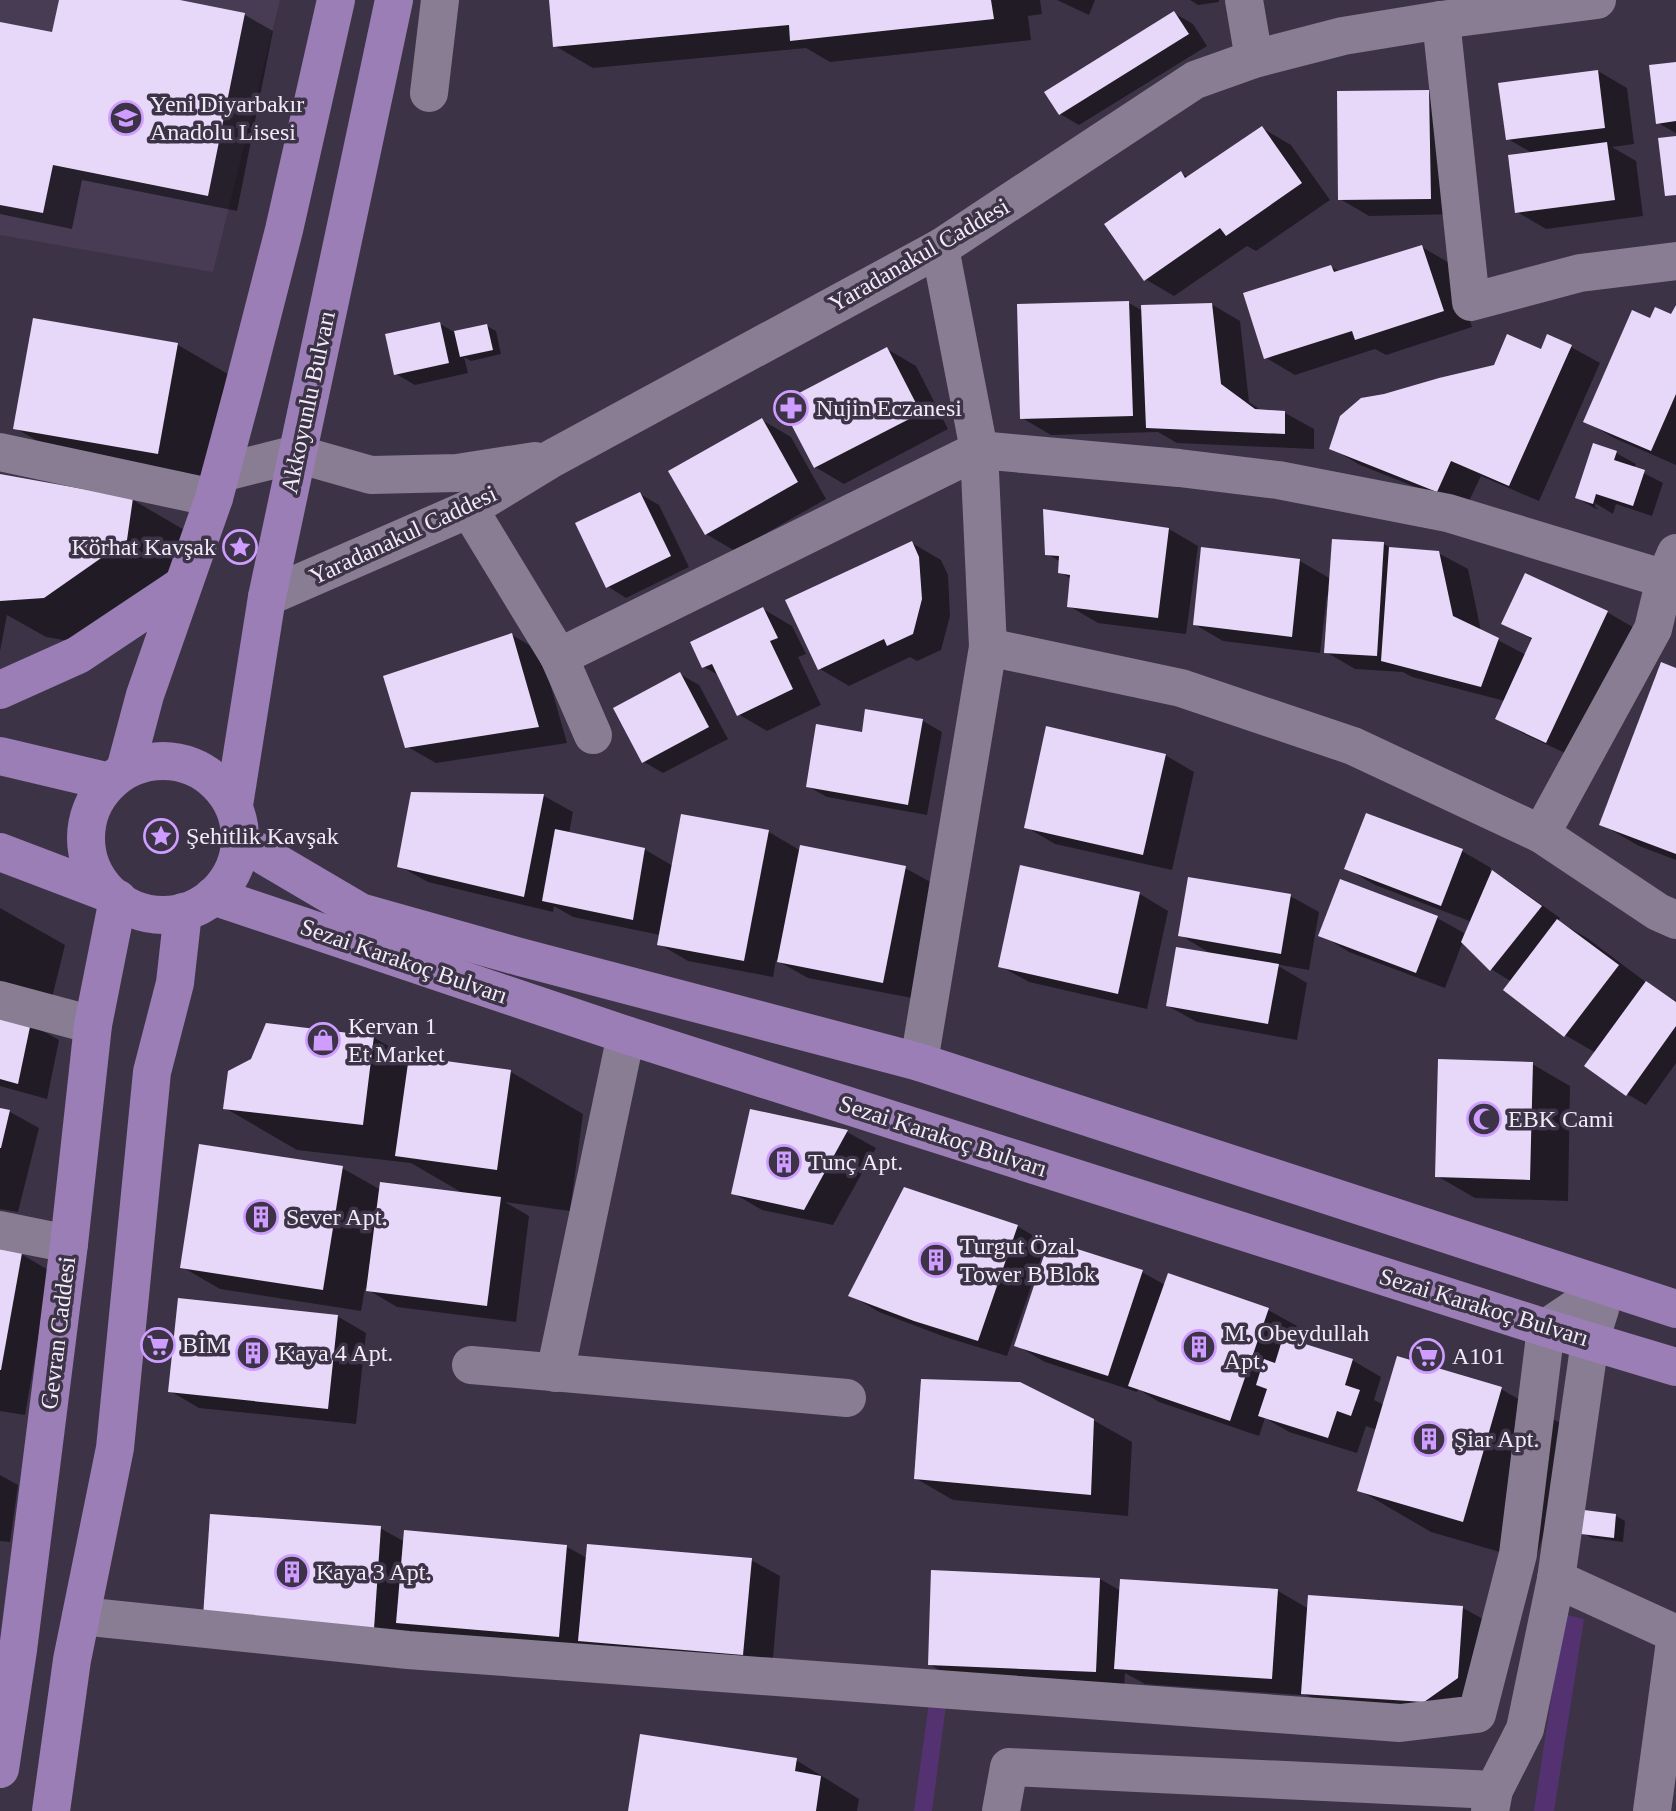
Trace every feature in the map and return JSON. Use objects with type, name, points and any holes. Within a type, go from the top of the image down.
[{"type":"main road","points":[[118,776],[217,485],[284,230],[335,0]]},
{"type":"main road","name":"Akkoyunlu Bulvarı","points":[[238,824],[267,597],[394,0]]},
{"type":"main road","points":[[0,690],[78,656],[183,585]]},
{"type":"main road","points":[[0,756],[118,776]]},
{"type":"main road","points":[[0,852],[113,896],[131,908],[156,915],[198,904],[226,883],[238,860],[238,824],[220,785],[200,769],[175,761],[149,761],[118,776],[95,801],[87,824],[86,849],[94,873],[113,896]]},
{"type":"main road","name":"Sezai Karakoç Bulvarı","points":[[238,824],[360,912],[919,1062],[1676,1309]]},
{"type":"main road","name":"Gevran Caddesi","points":[[0,1769],[9,1649],[69,1244],[93,1025],[113,896]]},
{"type":"main road","points":[[51,1811],[72,1660],[115,1448],[152,1072],[198,904]]},
{"type":"main road","name":"Sezai Karakoç Bulvarı","points":[[198,904],[625,1035],[1676,1367]]},
{"type":"main road","points":[[9,1649],[72,1660]]},
{"type":"street","points":[[429,93],[440,0]]},
{"type":"street","points":[[1244,0],[1254,59]]},
{"type":"street","name":"Yaradanakul Caddesi","points":[[267,597],[469,509],[551,459],[940,248],[1195,80],[1254,59],[1343,36],[1597,0]]},
{"type":"street","points":[[1441,20],[1471,302],[1580,273],[1676,261]]},
{"type":"street","points":[[919,1062],[988,647],[979,450],[940,248]]},
{"type":"street","points":[[559,657],[979,450],[1179,468],[1291,482],[1448,513],[1671,566],[1665,632],[1541,834]]},
{"type":"street","points":[[0,452],[217,485],[297,454],[370,475],[457,473],[551,459]]},
{"type":"street","points":[[469,509],[559,657],[593,735]]},
{"type":"street","points":[[988,647],[1181,688],[1353,746],[1541,834],[1658,912],[1676,920]]},
{"type":"street","points":[[0,1000],[93,1025]]},
{"type":"street","points":[[555,1373],[625,1035]]},
{"type":"street","points":[[0,1230],[69,1244]]},
{"type":"street","points":[[81,1616],[408,1650],[1400,1723],[1477,1714],[1518,1554],[1546,1328],[1607,1287]]},
{"type":"street","points":[[1001,1811],[1009,1767],[1492,1801],[1525,1729],[1556,1579],[1590,1341],[1607,1287]]},
{"type":"street","points":[[471,1365],[847,1398]]},
{"type":"street","points":[[1556,1579],[1676,1634],[1652,1811]]},
{"type":"shaded area","name":"Yeni Diyarbakır Anadolu Lisesi","points":[[0,0],[280,0],[213,272],[0,235]]},
{"type":"shaded area","points":[[1564,1614],[1584,1619],[1554,1811],[1534,1811]]},
{"type":"shaded area","points":[[929,1703],[946,1705],[932,1811],[914,1811]]},
{"type":"building","name":"Yeni Diyarbakır Anadolu Lisesi","points":[[59,0],[180,0],[245,13],[208,196],[53,165],[43,213],[0,205],[0,22],[52,32]]},
{"type":"building","points":[[549,0],[991,0],[994,19],[790,41],[789,25],[553,47]]},
{"type":"building","points":[[1174,11],[1189,34],[1059,115],[1044,92]]},
{"type":"building","points":[[1676,62],[1676,121],[1656,124],[1649,65]]},
{"type":"building","points":[[1598,70],[1605,128],[1506,140],[1498,83]]},
{"type":"building","points":[[1429,90],[1431,199],[1338,200],[1337,91]]},
{"type":"building","points":[[1262,126],[1302,183],[1226,236],[1220,228],[1144,281],[1104,224],[1181,171],[1185,178]]},
{"type":"building","points":[[1676,136],[1676,195],[1665,196],[1658,138]]},
{"type":"building","points":[[1607,142],[1615,200],[1515,213],[1508,155]]},
{"type":"building","points":[[1422,245],[1444,311],[1355,340],[1352,331],[1264,359],[1243,293],[1331,265],[1334,272]]},
{"type":"building","points":[[1129,301],[1133,416],[1020,419],[1017,304]]},
{"type":"building","points":[[1212,303],[1221,384],[1255,409],[1285,411],[1285,434],[1146,428],[1141,305]]},
{"type":"building","points":[[1676,305],[1676,394],[1651,451],[1583,422],[1632,310],[1650,318],[1655,307],[1671,314]]},
{"type":"building","points":[[33,318],[178,343],[158,454],[13,429]]},
{"type":"building","points":[[440,322],[449,363],[394,375],[385,334]]},
{"type":"building","points":[[487,324],[493,350],[460,357],[454,331]]},
{"type":"building","points":[[1507,334],[1541,349],[1547,334],[1572,345],[1509,486],[1451,461],[1437,492],[1329,449],[1340,416],[1361,398],[1494,365]]},
{"type":"building","points":[[887,347],[921,413],[814,468],[780,403]]},
{"type":"building","points":[[762,418],[798,482],[705,535],[668,471]]},
{"type":"building","points":[[1593,443],[1617,451],[1614,460],[1645,470],[1633,506],[1596,494],[1593,504],[1575,498]]},
{"type":"building","points":[[0,474],[133,498],[127,540],[44,598],[0,601]]},
{"type":"building","points":[[640,492],[671,556],[606,588],[575,523]]},
{"type":"building","points":[[1043,509],[1169,528],[1158,618],[1067,607],[1070,575],[1058,573],[1059,556],[1045,555]]},
{"type":"building","points":[[1332,539],[1384,542],[1377,656],[1324,653]]},
{"type":"building","points":[[912,541],[919,557],[922,599],[913,634],[887,646],[884,639],[818,670],[785,600]]},
{"type":"building","points":[[1201,547],[1300,559],[1292,637],[1193,625]]},
{"type":"building","points":[[1389,547],[1439,551],[1453,616],[1499,638],[1481,687],[1381,661]]},
{"type":"building","points":[[1525,573],[1608,611],[1546,743],[1495,719],[1532,638],[1501,624]]},
{"type":"building","points":[[763,607],[778,638],[770,641],[793,689],[737,716],[712,664],[702,668],[690,642]]},
{"type":"building","points":[[512,633],[539,727],[405,748],[383,676]]},
{"type":"building","points":[[1661,662],[1676,668],[1676,854],[1599,825]]},
{"type":"building","points":[[680,672],[709,727],[642,763],[613,708]]},
{"type":"building","points":[[865,709],[923,719],[908,805],[806,787],[816,724],[862,732]]},
{"type":"building","points":[[1046,726],[1166,754],[1143,855],[1024,828]]},
{"type":"building","points":[[411,792],[544,794],[524,897],[397,867]]},
{"type":"building","points":[[1366,813],[1463,849],[1441,906],[1344,869]]},
{"type":"building","points":[[681,814],[769,830],[744,961],[657,945]]},
{"type":"building","points":[[555,829],[645,848],[633,920],[542,901]]},
{"type":"building","points":[[800,845],[906,866],[883,983],[777,962]]},
{"type":"building","points":[[1020,865],[1140,892],[1118,994],[998,967]]},
{"type":"building","points":[[1492,870],[1542,906],[1490,971],[1461,942]]},
{"type":"building","points":[[1188,877],[1291,894],[1281,954],[1178,936]]},
{"type":"building","points":[[1340,879],[1438,916],[1416,973],[1318,936]]},
{"type":"building","points":[[1557,919],[1619,965],[1564,1037],[1503,990]]},
{"type":"building","points":[[1176,947],[1279,964],[1268,1024],[1166,1006]]},
{"type":"building","points":[[1646,981],[1676,1002],[1676,1026],[1626,1096],[1584,1066]]},
{"type":"building","points":[[0,1015],[31,1022],[18,1084],[0,1079]]},
{"type":"building","points":[[266,1023],[374,1036],[363,1125],[223,1109],[228,1071],[251,1059]]},
{"type":"building","points":[[409,1056],[511,1070],[497,1170],[395,1156]]},
{"type":"building","name":"EBK Cami","points":[[1438,1059],[1533,1062],[1530,1180],[1435,1177]]},
{"type":"building","points":[[0,1108],[10,1110],[1,1148],[0,1148]]},
{"type":"building","name":"Tunç Apt.","points":[[750,1109],[848,1130],[804,1210],[731,1194]]},
{"type":"building","name":"Sever Apt.","points":[[199,1144],[343,1166],[323,1290],[180,1268]]},
{"type":"building","points":[[380,1182],[501,1197],[487,1306],[366,1291]]},
{"type":"building","name":"Turgut Özal Tower B Blok","points":[[904,1187],[1018,1225],[978,1341],[848,1296]]},
{"type":"building","points":[[1049,1240],[1143,1270],[1108,1376],[1014,1346]]},
{"type":"building","points":[[0,1249],[22,1253],[1,1370],[0,1370]]},
{"type":"building","name":"M. Obeydullah Apt.","points":[[1168,1273],[1269,1308],[1230,1421],[1128,1386]]},
{"type":"building","name":"Kaya 4 Apt.","points":[[178,1298],[338,1315],[328,1409],[168,1392]]},
{"type":"building","points":[[1283,1337],[1353,1359],[1345,1385],[1360,1390],[1351,1416],[1337,1411],[1328,1438],[1258,1416],[1267,1389],[1256,1385],[1264,1359],[1275,1363]]},
{"type":"building","name":"Şiar Apt.","points":[[1397,1356],[1502,1387],[1463,1522],[1357,1491]]},
{"type":"building","points":[[921,1379],[1020,1382],[1094,1419],[1091,1495],[914,1479]]},
{"type":"building","points":[[1584,1510],[1616,1514],[1614,1538],[1581,1534]]},
{"type":"building","name":"Kaya 3 Apt.","points":[[210,1514],[381,1526],[374,1629],[203,1617]]},
{"type":"building","points":[[404,1530],[567,1545],[559,1637],[396,1623]]},
{"type":"building","points":[[587,1544],[752,1558],[743,1655],[578,1641]]},
{"type":"building","points":[[931,1570],[1100,1578],[1096,1672],[928,1665]]},
{"type":"building","points":[[1120,1579],[1278,1589],[1272,1679],[1114,1669]]},
{"type":"building","points":[[1308,1595],[1463,1606],[1458,1678],[1424,1702],[1301,1694]]},
{"type":"building","points":[[640,1734],[797,1758],[795,1771],[821,1776],[816,1811],[628,1811]]},
{"type":"place","name":"Yeni Diyarbakır Anadolu Lisesi","points":[[126,118]]},
{"type":"place","name":"Nujin Eczanesi","points":[[791,408]]},
{"type":"place","name":"Körhat Kavşak","points":[[240,547]]},
{"type":"place","name":"Şehitlik Kavşak","points":[[161,836]]},
{"type":"place","name":"Kervan 1 Et Market","points":[[323,1040]]},
{"type":"place","name":"EBK Cami","points":[[1484,1119]]},
{"type":"place","name":"Tunç Apt.","points":[[784,1162]]},
{"type":"place","name":"Sever Apt.","points":[[261,1217]]},
{"type":"place","name":"Turgut Özal Tower B Blok","points":[[936,1260]]},
{"type":"place","name":"BİM","points":[[158,1345]]},
{"type":"place","name":"M. Obeydullah Apt.","points":[[1199,1347]]},
{"type":"place","name":"Kaya 4 Apt.","points":[[253,1353]]},
{"type":"place","name":"A101","points":[[1427,1356]]},
{"type":"place","name":"Şiar Apt.","points":[[1429,1439]]},
{"type":"place","name":"Kaya 3 Apt.","points":[[292,1572]]}]
